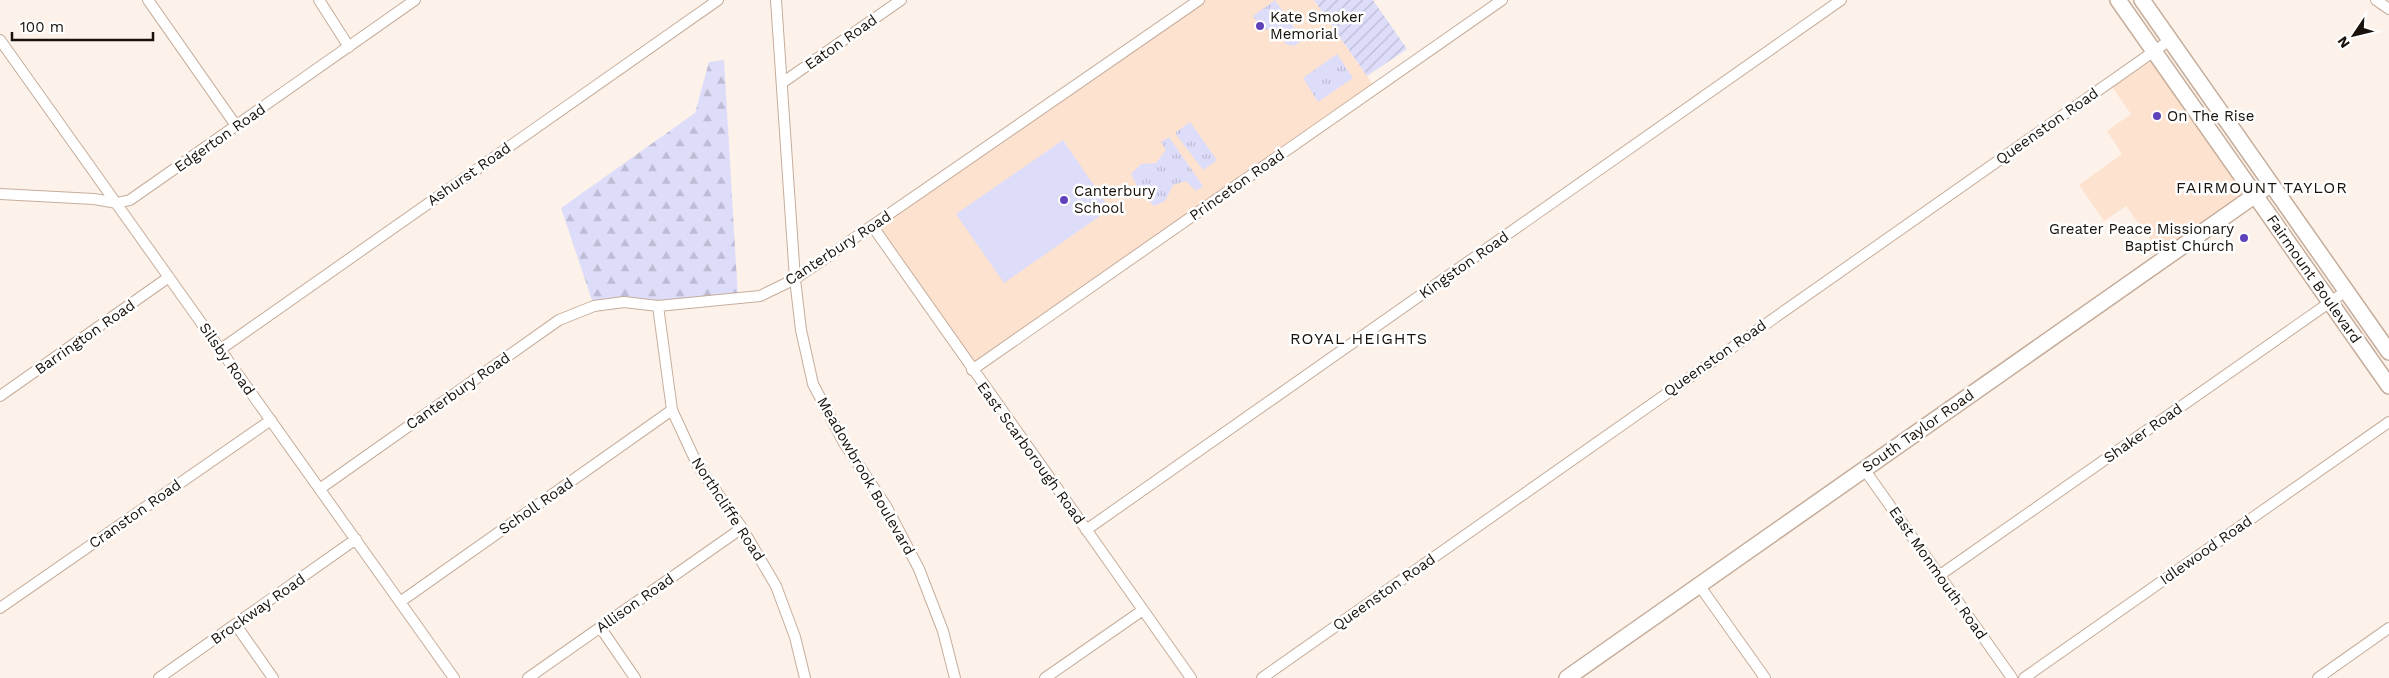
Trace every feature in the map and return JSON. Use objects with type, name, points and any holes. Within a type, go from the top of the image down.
[{"type":"main road","name":"Fairmount Boulevard","points":[[2118,0],[2389,386]]},
{"type":"main road","name":"Fairmount Boulevard","points":[[2142,0],[2389,352]]},
{"type":"main road","points":[[2219,144],[2235,133]]},
{"type":"main road","name":"South Taylor Road","points":[[1567,678],[2270,184]]},
{"type":"street","points":[[148,0],[237,127]]},
{"type":"street","points":[[319,0],[349,47]]},
{"type":"street","name":"Edgerton Road","points":[[117,203],[130,200],[237,127],[415,0]]},
{"type":"street","name":"Ashurst Road","points":[[221,349],[718,0]]},
{"type":"street","name":"Meadowbrook Boulevard","points":[[776,0],[795,279],[801,330],[813,384],[844,443],[886,506],[919,570],[943,630],[955,678]]},
{"type":"street","name":"Eaton Road","points":[[782,83],[901,0]]},
{"type":"street","name":"Canterbury Road","points":[[320,488],[560,320],[594,306],[624,302],[658,306],[760,296],[795,279],[873,227],[1199,0]]},
{"type":"street","name":"Princeton Road","points":[[972,370],[1502,0]]},
{"type":"street","name":"Kingston Road","points":[[1086,530],[1841,0]]},
{"type":"street","points":[[2376,0],[2389,9]]},
{"type":"street","name":"Silsby Road","points":[[0,40],[454,678]]},
{"type":"street","name":"Queenston Road","points":[[1262,678],[2170,40]]},
{"type":"street","points":[[0,194],[94,199],[117,203]]},
{"type":"street","name":"East Scarborough Road","points":[[873,227],[1191,678]]},
{"type":"street","name":"Barrington Road","points":[[0,396],[169,277]]},
{"type":"street","name":"Shaker Road","points":[[1940,575],[2346,291]]},
{"type":"street","name":"Northcliffe Road","points":[[658,306],[672,410],[697,464],[742,528],[776,586],[795,637],[805,678]]},
{"type":"street","name":"Scholl Road","points":[[400,602],[672,410]]},
{"type":"street","name":"Cranston Road","points":[[0,608],[270,420]]},
{"type":"street","name":"Idlewood Road","points":[[2024,678],[2389,422]]},
{"type":"street","name":"East Monmouth Road","points":[[1864,468],[2012,678]]},
{"type":"street","name":"Allison Road","points":[[528,678],[742,528]]},
{"type":"street","name":"Brockway Road","points":[[159,678],[356,539]]},
{"type":"street","points":[[1699,585],[1765,678]]},
{"type":"street","points":[[1045,678],[1143,610]]},
{"type":"street","points":[[236,625],[273,678]]},
{"type":"street","points":[[600,627],[635,678]]},
{"type":"street","points":[[2318,678],[2389,628]]},
{"type":"shaded area","name":"Canterbury School","points":[[1199,0],[1314,0],[1376,89],[972,370],[873,227]]},
{"type":"shaded area","points":[[2152,61],[2245,193],[2160,253],[2126,206],[2104,221],[2079,185],[2122,154],[2107,131],[2131,114],[2112,87]]},
{"type":"green space","points":[[1275,0],[1303,40],[1294,46],[1286,44],[1275,29],[1263,30],[1253,16]]},
{"type":"green space","points":[[1314,0],[1373,0],[1407,49],[1367,76]]},
{"type":"green space","points":[[1337,54],[1353,78],[1318,102],[1303,78]]},
{"type":"green space","points":[[724,60],[738,298],[594,306],[561,208],[695,113],[709,62]]},
{"type":"green space","points":[[1190,122],[1217,160],[1203,170],[1175,133]]},
{"type":"green space","points":[[1169,137],[1203,186],[1196,191],[1186,181],[1173,185],[1165,201],[1154,206],[1140,192],[1131,174],[1141,164],[1156,163],[1166,150],[1161,142]]},
{"type":"green space","points":[[1063,140],[1110,209],[1004,283],[956,214]]},
{"type":"place","name":"Kate Smoker Memorial","points":[[1260,26]]},
{"type":"place","name":"On The Rise","points":[[2157,116]]},
{"type":"place","name":"Canterbury School","points":[[1064,200]]},
{"type":"place","name":"Greater Peace Missionary Baptist Church","points":[[2244,238]]},
{"type":"district","name":"FAIRMOUNT TAYLOR","points":[[2262,187]]},
{"type":"district","name":"ROYAL HEIGHTS","points":[[1359,338]]}]
